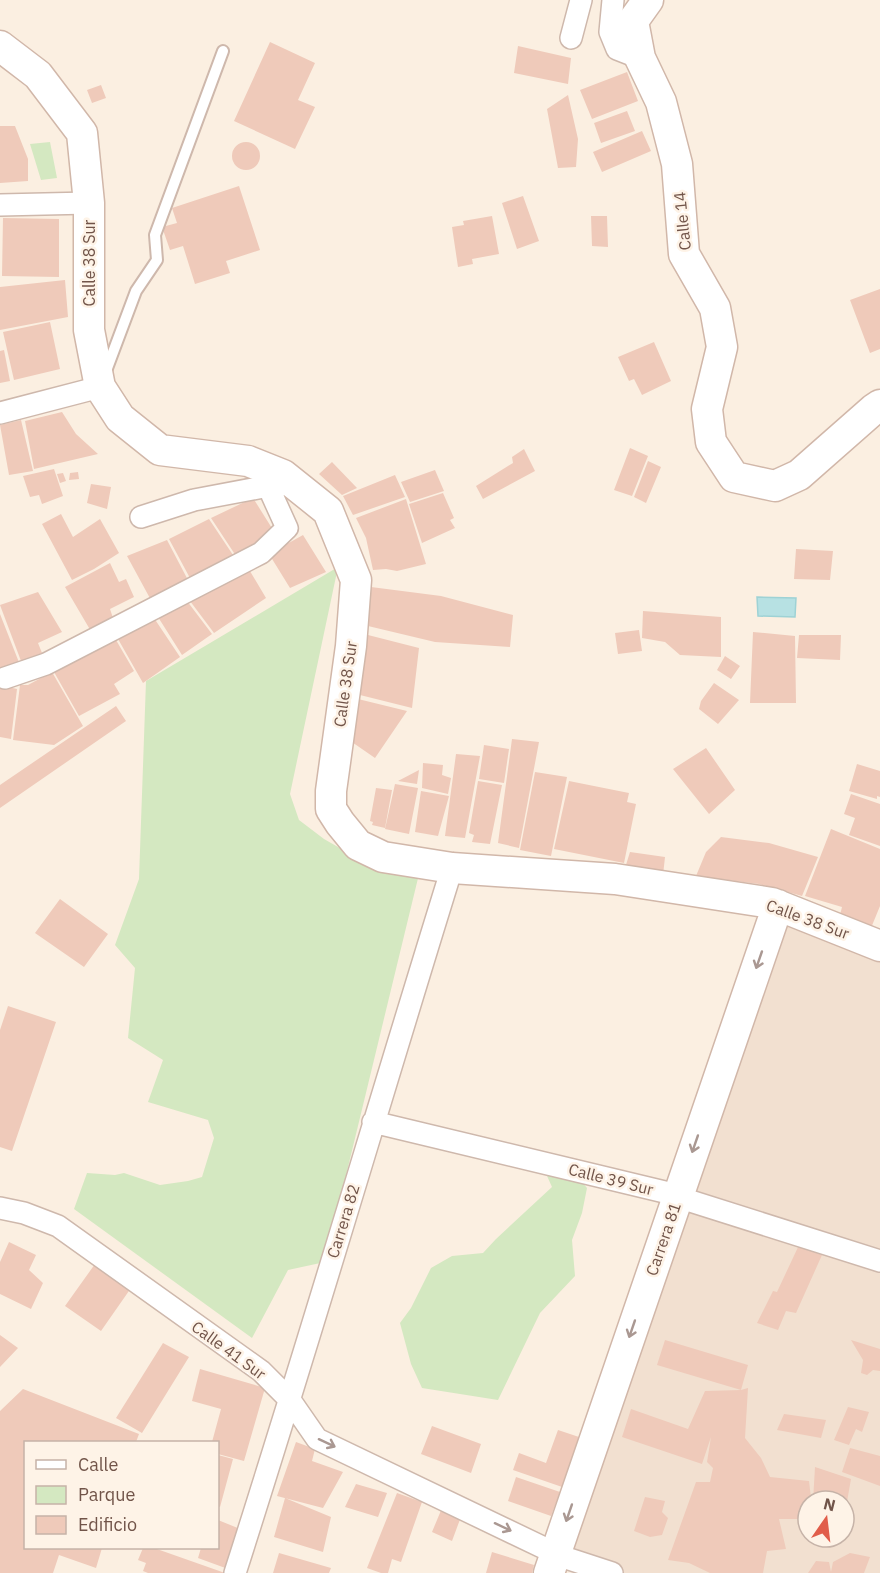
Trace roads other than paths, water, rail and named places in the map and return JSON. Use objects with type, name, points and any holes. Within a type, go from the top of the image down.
[{"type":"street","points":[[571,38],[580,0]]},
{"type":"street","points":[[613,0],[610,32],[617,49],[640,58]]},
{"type":"street","name":"Calle 14","points":[[648,0],[633,21],[640,58],[661,102],[676,164],[684,254],[715,308],[722,347],[707,409],[711,442],[734,477],[775,486],[799,475],[880,405]]},
{"type":"street","name":"Calle 38 Sur","points":[[0,46],[38,75],[82,133],[89,202],[89,330],[100,387],[120,418],[160,450],[248,461],[328,511],[356,580],[351,646],[331,791],[332,809],[358,845],[383,856],[452,868],[615,879],[778,905],[880,946]]},
{"type":"street","points":[[0,205],[89,202]]},
{"type":"street","points":[[0,413],[100,387]]},
{"type":"street","points":[[141,517],[194,500],[281,480]]},
{"type":"street","points":[[5,678],[46,664],[261,553],[287,528],[272,495],[281,480]]},
{"type":"street","name":"Carrera 82","points":[[235,1573],[452,868]]},
{"type":"street","name":"Carrera 81","points":[[552,1563],[778,905]]},
{"type":"street","name":"Calle 39 Sur","points":[[373,1122],[678,1196],[880,1261]]},
{"type":"street","name":"Calle 41 Sur","points":[[0,1208],[24,1213],[57,1226],[261,1371],[290,1400],[316,1439],[552,1563],[612,1573]]},
{"type":"lane","points":[[100,387],[136,291],[157,260],[155,235],[223,51]]},
{"type":"water","points":[[757,597],[796,598],[795,617],[758,616]]}]
